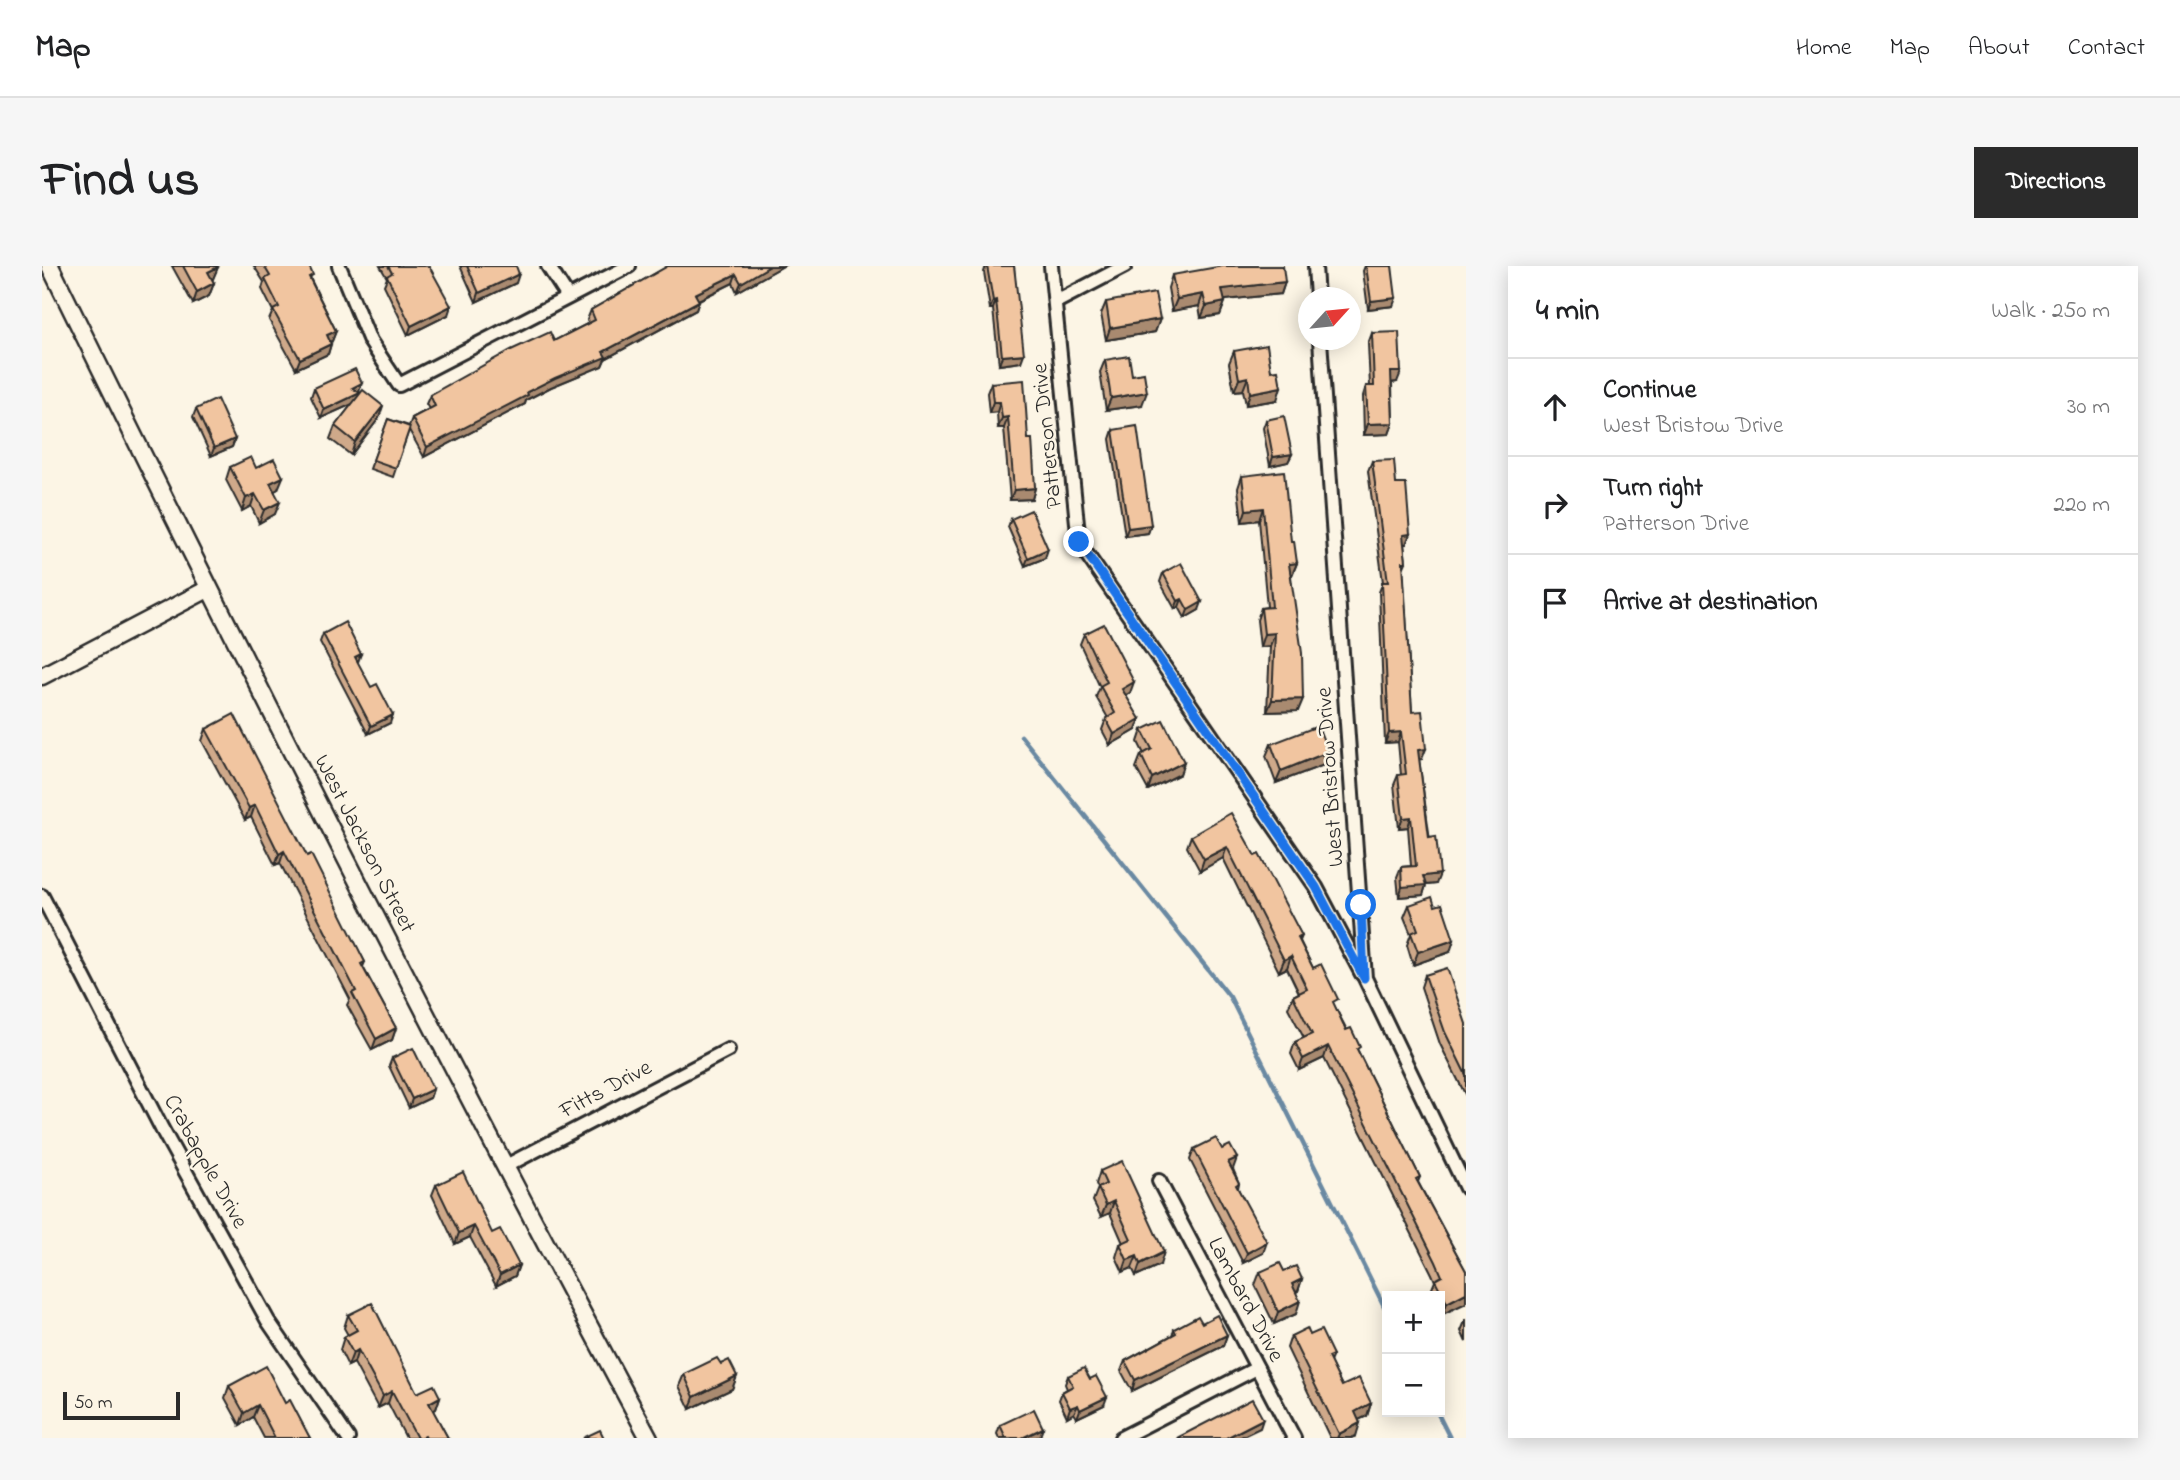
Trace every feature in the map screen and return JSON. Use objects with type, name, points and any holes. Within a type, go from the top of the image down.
[{"type":"street","name":"West Jackson Street","points":[[50,266],[208,589],[504,1167],[649,1438]]},
{"type":"street","points":[[339,266],[370,341],[398,385],[629,266]]},
{"type":"street","points":[[548,266],[568,297]]},
{"type":"street","name":"Patterson Drive","points":[[1051,266],[1079,542],[1316,887],[1364,978]]},
{"type":"street","points":[[1056,302],[1125,266]]},
{"type":"street","points":[[1315,266],[1316,287]]},
{"type":"street","name":"West Bristow Drive","points":[[1321,350],[1364,978],[1466,1188]]},
{"type":"street","points":[[42,676],[208,589]]},
{"type":"street","name":"Crabapple Drive","points":[[42,896],[162,1129],[268,1321],[348,1438]]},
{"type":"street","name":"Fitts Drive","points":[[504,1167],[728,1050]]},
{"type":"street","name":"Lambard Drive","points":[[1159,1181],[1294,1438]]},
{"type":"street","points":[[1121,1438],[1257,1368]]},
{"type":"building","points":[[183,266],[217,266],[208,272],[214,283],[197,292]]},
{"type":"building","points":[[264,266],[309,266],[313,275],[309,277],[336,331],[327,335],[331,344],[300,359],[273,310],[279,307],[265,279],[270,276]]},
{"type":"building","points":[[388,266],[429,266],[451,306],[411,326],[387,276],[392,273]]},
{"type":"building","points":[[467,266],[516,266],[519,274],[479,293]]},
{"type":"building","points":[[668,266],[770,266],[741,283],[736,274],[695,294],[699,301],[603,352],[606,357],[527,392],[528,395],[427,447],[412,418],[435,406],[430,395],[511,350],[550,332],[554,341],[595,320],[591,310]]},
{"type":"building","points":[[987,266],[1014,266],[1024,354],[1002,356],[996,300],[993,301]]},
{"type":"building","points":[[1223,266],[1283,266],[1285,282],[1222,289],[1225,302],[1206,306],[1203,294],[1177,299],[1172,275]]},
{"type":"building","points":[[1366,266],[1392,266],[1396,298],[1371,301]]},
{"type":"building","points":[[1155,293],[1160,319],[1110,328],[1106,302]]},
{"type":"building","points":[[1399,332],[1401,372],[1391,372],[1393,423],[1368,424],[1366,386],[1374,386],[1372,333]]},
{"type":"building","points":[[1267,345],[1271,371],[1278,370],[1281,387],[1250,393],[1248,377],[1239,379],[1234,351]]},
{"type":"building","points":[[1129,356],[1132,375],[1144,373],[1147,392],[1111,398],[1105,360]]},
{"type":"building","points":[[355,369],[362,383],[352,388],[360,393],[324,410],[314,388]]},
{"type":"building","points":[[1024,380],[1035,488],[1014,490],[1008,417],[1002,418],[1000,402],[993,402],[991,383]]},
{"type":"building","points":[[363,390],[383,406],[355,442],[335,426]]},
{"type":"building","points":[[217,399],[235,439],[214,448],[196,409]]},
{"type":"building","points":[[1284,416],[1292,454],[1273,457],[1266,420]]},
{"type":"building","points":[[388,419],[410,427],[396,468],[373,460]]},
{"type":"building","points":[[1137,426],[1151,525],[1128,528],[1113,430]]},
{"type":"building","points":[[251,457],[256,468],[274,459],[283,477],[270,483],[280,502],[264,510],[255,494],[246,498],[230,467]]},
{"type":"building","points":[[1394,460],[1396,484],[1406,484],[1410,534],[1403,535],[1406,562],[1403,562],[1412,712],[1422,711],[1426,749],[1418,750],[1429,837],[1436,836],[1440,874],[1423,876],[1426,885],[1402,887],[1401,867],[1416,866],[1411,817],[1403,818],[1398,775],[1406,774],[1401,732],[1389,733],[1382,582],[1388,582],[1372,461]]},
{"type":"building","points":[[1284,471],[1291,541],[1294,541],[1297,563],[1289,564],[1302,653],[1303,699],[1272,700],[1275,633],[1264,634],[1261,608],[1272,607],[1263,508],[1246,510],[1242,476]]},
{"type":"building","points":[[1031,510],[1048,549],[1028,558],[1011,519]]},
{"type":"building","points":[[1181,563],[1202,602],[1188,610],[1182,599],[1178,601],[1163,573]]},
{"type":"building","points":[[345,622],[361,654],[355,657],[371,687],[377,684],[393,715],[371,726],[323,634]]},
{"type":"building","points":[[1104,624],[1134,682],[1122,689],[1140,719],[1114,734],[1106,719],[1115,713],[1100,686],[1107,682],[1084,634]]},
{"type":"building","points":[[234,714],[307,856],[311,854],[365,962],[361,964],[396,1028],[376,1039],[352,993],[356,991],[284,851],[279,854],[255,805],[249,808],[206,729]]},
{"type":"building","points":[[1163,720],[1184,762],[1152,778],[1141,755],[1152,749],[1142,730]]},
{"type":"building","points":[[1318,726],[1328,752],[1281,771],[1271,744]]},
{"type":"building","points":[[1231,813],[1255,856],[1259,854],[1302,936],[1298,938],[1313,968],[1321,964],[1338,999],[1333,1002],[1346,1030],[1351,1028],[1360,1047],[1357,1049],[1420,1177],[1416,1179],[1466,1271],[1466,1293],[1447,1303],[1445,1291],[1441,1291],[1435,1280],[1442,1276],[1436,1262],[1328,1046],[1303,1059],[1295,1042],[1312,1034],[1293,996],[1307,989],[1291,956],[1284,960],[1227,847],[1204,859],[1191,836]]},
{"type":"building","points":[[1432,897],[1435,906],[1442,904],[1454,940],[1418,952],[1411,933],[1418,930],[1409,905]]},
{"type":"building","points":[[1447,968],[1466,1024],[1466,1075],[1445,1032],[1425,975]]},
{"type":"building","points":[[413,1048],[433,1089],[412,1099],[392,1058]]},
{"type":"building","points":[[1216,1138],[1222,1149],[1230,1145],[1237,1158],[1228,1162],[1239,1183],[1236,1185],[1267,1242],[1247,1253],[1194,1149]]},
{"type":"building","points":[[1122,1161],[1164,1252],[1140,1264],[1137,1256],[1127,1260],[1120,1244],[1131,1239],[1114,1201],[1106,1205],[1098,1188],[1106,1184],[1100,1171]]},
{"type":"building","points":[[463,1172],[492,1233],[500,1229],[519,1265],[500,1275],[474,1226],[459,1233],[436,1185]]},
{"type":"building","points":[[1280,1263],[1284,1271],[1296,1266],[1302,1279],[1292,1284],[1300,1301],[1278,1312],[1260,1272]]},
{"type":"building","points":[[372,1303],[417,1393],[434,1385],[440,1397],[429,1403],[448,1438],[417,1438],[392,1391],[383,1396],[358,1350],[353,1353],[344,1337],[357,1330],[348,1315]]},
{"type":"building","points":[[1217,1315],[1227,1335],[1135,1380],[1125,1361],[1176,1333],[1174,1329],[1198,1316],[1202,1323]]},
{"type":"building","points":[[1307,1328],[1310,1335],[1321,1330],[1333,1355],[1328,1357],[1342,1386],[1359,1378],[1371,1403],[1355,1412],[1360,1423],[1339,1434],[1291,1336]]},
{"type":"building","points":[[717,1358],[721,1364],[729,1360],[737,1376],[694,1397],[684,1374]]},
{"type":"building","points":[[266,1366],[285,1403],[290,1400],[310,1438],[275,1438],[258,1405],[244,1413],[229,1386]]},
{"type":"building","points":[[1084,1368],[1090,1379],[1096,1376],[1107,1397],[1080,1410],[1078,1405],[1070,1408],[1062,1392],[1073,1386],[1068,1376]]},
{"type":"building","points":[[1252,1399],[1263,1419],[1226,1438],[1177,1438]]},
{"type":"building","points":[[1034,1409],[1043,1428],[1022,1438],[1006,1438],[1000,1425]]},
{"type":"building","points":[[600,1430],[604,1438],[583,1438]]},
{"type":"waterway","points":[[1021,736],[1230,997],[1382,1302]]},
{"type":"waterway","points":[[1440,1417],[1450,1438]]},
{"type":"route","points":[[1079,542],[1316,887],[1364,978],[1361,905]]}]
